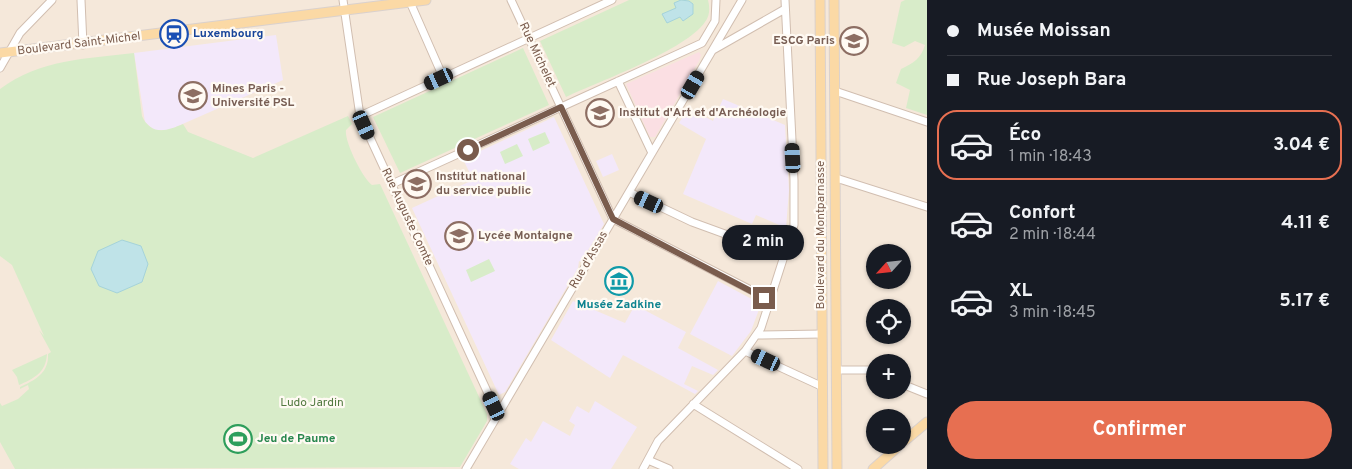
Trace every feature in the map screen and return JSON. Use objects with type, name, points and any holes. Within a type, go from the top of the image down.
[{"type":"main road","name":"Boulevard Saint-Michel","points":[[4,53],[426,0]]},
{"type":"main road","name":"Boulevard du Montparnasse","points":[[820,0],[823,469]]},
{"type":"main road","name":"Boulevard du Montparnasse","points":[[834,0],[838,469]]},
{"type":"main road","points":[[911,436],[927,422]]},
{"type":"main road","points":[[873,469],[890,454]]},
{"type":"street","points":[[0,68],[4,53],[20,33],[52,0]]},
{"type":"street","points":[[81,0],[83,44]]},
{"type":"street","name":"Rue Auguste Comte","points":[[343,0],[360,116],[498,415]]},
{"type":"street","name":"Rue Michelet","points":[[511,0],[613,219]]},
{"type":"street","points":[[360,116],[529,38],[594,4],[612,0]]},
{"type":"street","points":[[392,184],[702,43],[715,21],[716,0]]},
{"type":"street","name":"Rue d'Assas","points":[[468,468],[742,0]]},
{"type":"street","points":[[643,469],[658,441],[757,335],[785,256],[794,225],[794,180],[785,0]]},
{"type":"street","points":[[410,2],[444,77]]},
{"type":"street","points":[[702,43],[713,50],[785,9]]},
{"type":"street","points":[[618,81],[652,153]]},
{"type":"street","points":[[835,91],[927,122]]},
{"type":"street","points":[[836,178],[927,207]]},
{"type":"street","points":[[629,192],[692,222],[785,256]]},
{"type":"street","points":[[613,219],[770,300]]},
{"type":"street","points":[[757,335],[822,334]]},
{"type":"street","points":[[744,351],[823,388]]},
{"type":"street","points":[[837,370],[866,370]]},
{"type":"street","points":[[911,388],[927,394]]},
{"type":"street","points":[[693,404],[798,469]]},
{"type":"street","points":[[648,460],[669,469]]},
{"type":"shaded area","points":[[0,0],[927,0],[927,469],[0,469]]},
{"type":"shaded area","name":"Mines Paris - Université PSL","points":[[276,35],[283,80],[169,130],[154,130],[145,122],[134,53]]},
{"type":"shaded area","points":[[699,52],[701,55],[699,61],[655,137],[650,137],[626,84]]},
{"type":"shaded area","points":[[723,99],[785,125],[789,190],[786,228],[756,215],[752,224],[683,194],[706,139],[679,123],[688,108],[713,121]]},
{"type":"shaded area","points":[[554,117],[604,224],[581,262],[579,261],[578,268],[505,392],[499,395],[412,208],[473,180],[463,159]]},
{"type":"shaded area","points":[[612,154],[619,170],[603,177],[596,161]]},
{"type":"shaded area","points":[[718,281],[761,304],[751,331],[732,356],[690,334]]},
{"type":"shaded area","points":[[573,301],[625,323],[635,305],[686,332],[678,348],[718,370],[713,375],[692,366],[684,384],[698,391],[695,394],[623,355],[610,378],[551,340]]},
{"type":"shaded area","points":[[595,401],[637,427],[611,469],[519,469],[510,464],[526,438],[531,442],[543,421],[570,436],[575,425],[569,421],[577,406],[589,413]]},
{"type":"green space","points":[[629,0],[708,0],[708,17],[695,33],[662,54],[566,97],[540,41]]},
{"type":"green space","points":[[905,0],[927,0],[927,115],[906,108],[910,90],[896,83],[901,69],[916,60],[925,45],[915,41],[904,47],[892,43],[901,2]]},
{"type":"green space","points":[[523,48],[549,105],[400,173],[373,117]]},
{"type":"green space","name":"Ludo Jardin","points":[[134,53],[142,116],[150,127],[165,130],[183,124],[188,132],[253,158],[348,116],[352,124],[346,130],[346,135],[355,159],[372,185],[380,184],[487,414],[487,421],[460,467],[15,469],[0,442],[0,403],[2,406],[18,399],[29,389],[28,385],[20,389],[20,387],[31,382],[44,371],[48,361],[48,354],[51,352],[39,330],[44,336],[12,265],[0,256],[0,89],[16,79],[47,66],[81,59]]},
{"type":"green space","points":[[545,132],[550,143],[533,151],[528,139]]},
{"type":"green space","points":[[517,144],[523,156],[505,164],[500,152]]},
{"type":"green space","points":[[489,259],[495,271],[471,282],[466,270]]},
{"type":"green space","points":[[47,354],[44,366],[38,375],[19,385],[17,377],[12,370]]},
{"type":"water","points":[[681,0],[689,1],[693,4],[693,14],[683,21],[680,17],[667,23],[662,14],[676,8],[674,3]]},
{"type":"water","points":[[122,240],[141,246],[148,264],[142,282],[117,293],[99,286],[91,269],[98,251]]},
{"type":"place","name":"Luxembourg","points":[[174,34]]},
{"type":"place","name":"ESCG Paris","points":[[854,41]]},
{"type":"place","name":"Mines Paris - Université PSL","points":[[193,96]]},
{"type":"place","name":"Institut d'Art et d'Archéologie","points":[[600,113]]},
{"type":"place","name":"Institut national du service public","points":[[417,184]]},
{"type":"place","name":"Lycée Montaigne","points":[[459,236]]},
{"type":"place","name":"Musée Zadkine","points":[[619,281]]},
{"type":"place","name":"Jeu de Paume","points":[[238,439]]},
{"type":"route","points":[[468,150],[561,107],[613,219],[764,298]]}]
